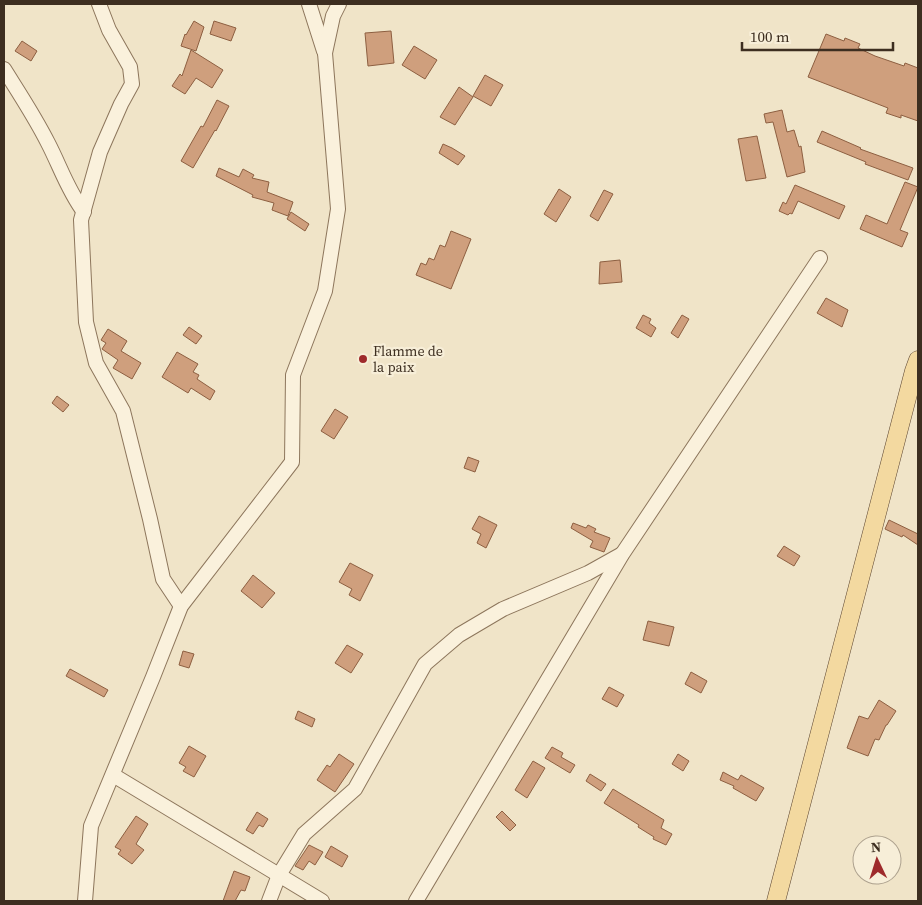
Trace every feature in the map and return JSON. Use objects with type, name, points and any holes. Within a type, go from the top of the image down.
[{"type":"main road","points":[[776,901],[918,360]]},
{"type":"street","points":[[99,4],[109,30],[130,68],[132,84],[100,152],[81,220],[86,322],[96,363],[123,411],[163,579],[181,606]]},
{"type":"street","points":[[85,901],[91,826],[154,678],[181,606],[292,462],[292,375],[325,292],[338,209],[325,53],[309,4]]},
{"type":"street","points":[[325,53],[333,16],[339,4]]},
{"type":"street","points":[[4,69],[48,142],[75,200],[84,212]]},
{"type":"street","points":[[416,901],[623,553],[820,258]]},
{"type":"street","points":[[268,901],[279,875],[304,834],[355,789],[425,664],[459,635],[503,609],[588,573],[623,553]]},
{"type":"street","points":[[113,775],[322,901]]},
{"type":"building","points":[[194,21],[204,27],[196,51],[181,46],[185,34]]},
{"type":"building","points":[[214,21],[236,28],[231,41],[210,34]]},
{"type":"building","points":[[391,31],[394,63],[368,66],[365,33]]},
{"type":"building","points":[[826,34],[844,41],[845,38],[860,44],[858,48],[875,56],[904,66],[905,63],[918,68],[918,121],[901,115],[901,118],[886,113],[888,108],[808,77]]},
{"type":"building","points":[[22,41],[37,51],[31,61],[15,51]]},
{"type":"building","points":[[414,46],[437,60],[425,79],[402,65]]},
{"type":"building","points":[[191,50],[223,70],[212,88],[196,78],[185,94],[172,86],[180,74],[182,76]]},
{"type":"building","points":[[485,75],[503,85],[491,106],[473,96]]},
{"type":"building","points":[[459,87],[473,97],[455,125],[440,117]]},
{"type":"building","points":[[217,100],[229,106],[193,168],[181,161],[201,126],[203,127]]},
{"type":"building","points":[[782,110],[787,132],[794,130],[799,147],[801,146],[805,172],[787,177],[773,122],[766,123],[764,114]]},
{"type":"building","points":[[822,131],[860,149],[913,168],[908,180],[865,164],[866,162],[817,142]]},
{"type":"building","points":[[757,136],[766,178],[746,181],[738,139]]},
{"type":"building","points":[[443,144],[465,156],[458,165],[439,153]]},
{"type":"building","points":[[219,168],[239,177],[243,169],[254,175],[252,178],[269,182],[267,192],[293,202],[288,216],[272,210],[274,203],[252,197],[253,195],[216,176]]},
{"type":"building","points":[[905,182],[918,187],[900,230],[908,233],[902,247],[860,229],[866,215],[887,224]]},
{"type":"building","points":[[795,185],[845,206],[839,219],[798,201],[792,214],[788,215],[779,211],[783,202],[786,204]]},
{"type":"building","points":[[559,189],[571,197],[556,222],[544,214]]},
{"type":"building","points":[[604,190],[613,194],[598,221],[590,216]]},
{"type":"building","points":[[291,212],[309,224],[305,231],[287,219]]},
{"type":"building","points":[[451,231],[471,239],[451,289],[416,275],[421,263],[426,265],[429,258],[434,260],[440,245],[445,247]]},
{"type":"building","points":[[620,260],[622,282],[599,284],[600,262]]},
{"type":"building","points":[[826,298],[848,310],[842,327],[817,313]]},
{"type":"building","points":[[643,315],[651,319],[649,323],[656,328],[651,337],[636,328]]},
{"type":"building","points":[[682,315],[689,319],[678,338],[671,333]]},
{"type":"building","points":[[189,327],[202,336],[196,344],[183,335]]},
{"type":"building","points":[[108,329],[127,341],[121,351],[141,363],[132,379],[113,368],[118,360],[102,349],[106,343],[101,340]]},
{"type":"building","points":[[177,352],[198,364],[193,372],[199,375],[197,379],[215,391],[210,400],[191,388],[188,393],[162,377]]},
{"type":"building","points":[[57,396],[69,405],[63,412],[52,403]]},
{"type":"building","points":[[335,409],[348,417],[334,439],[321,431]]},
{"type":"building","points":[[468,457],[479,461],[475,472],[464,468]]},
{"type":"building","points":[[479,516],[497,525],[486,548],[477,543],[481,534],[472,529]]},
{"type":"building","points":[[889,520],[918,534],[918,545],[903,535],[902,537],[885,529]]},
{"type":"building","points":[[573,523],[586,528],[588,525],[596,529],[594,532],[610,538],[604,552],[590,547],[593,541],[571,528]]},
{"type":"building","points":[[784,546],[800,556],[794,566],[777,556]]},
{"type":"building","points":[[350,563],[373,575],[360,601],[349,595],[352,589],[339,582]]},
{"type":"building","points":[[253,575],[275,593],[262,608],[241,591]]},
{"type":"building","points":[[648,621],[674,627],[669,646],[643,640]]},
{"type":"building","points":[[347,645],[363,654],[351,673],[335,663]]},
{"type":"building","points":[[183,651],[194,654],[189,668],[179,665]]},
{"type":"building","points":[[70,669],[108,690],[104,697],[66,676]]},
{"type":"building","points":[[691,672],[707,681],[701,693],[685,684]]},
{"type":"building","points":[[609,687],[624,695],[617,707],[602,699]]},
{"type":"building","points":[[879,700],[896,711],[886,725],[879,740],[875,739],[868,756],[847,748],[859,716],[868,719]]},
{"type":"building","points":[[298,711],[315,719],[312,727],[295,719]]},
{"type":"building","points":[[189,746],[206,756],[194,777],[183,771],[186,767],[179,763]]},
{"type":"building","points":[[552,747],[563,753],[561,757],[575,765],[570,773],[545,758]]},
{"type":"building","points":[[339,754],[354,764],[335,792],[317,780],[327,765],[330,767]]},
{"type":"building","points":[[678,754],[689,761],[683,771],[672,764]]},
{"type":"building","points":[[533,761],[545,768],[527,798],[515,790]]},
{"type":"building","points":[[723,772],[738,780],[741,775],[764,788],[756,801],[733,788],[734,786],[720,780]]},
{"type":"building","points":[[590,774],[606,784],[601,791],[586,781]]},
{"type":"building","points":[[613,789],[664,820],[661,828],[672,834],[666,845],[653,839],[654,837],[638,827],[639,825],[604,803]]},
{"type":"building","points":[[502,811],[516,825],[510,831],[496,817]]},
{"type":"building","points":[[257,812],[268,819],[263,827],[259,825],[253,834],[246,830]]},
{"type":"building","points":[[136,816],[148,824],[136,844],[144,850],[132,864],[118,854],[121,850],[115,847]]},
{"type":"building","points":[[309,845],[323,852],[315,865],[309,861],[303,870],[295,866]]},
{"type":"building","points":[[331,846],[348,856],[342,867],[325,857]]},
{"type":"building","points":[[234,871],[250,877],[245,891],[241,890],[235,901],[223,901]]},
{"type":"place","name":"Flamme de la paix","points":[[363,359]]}]
